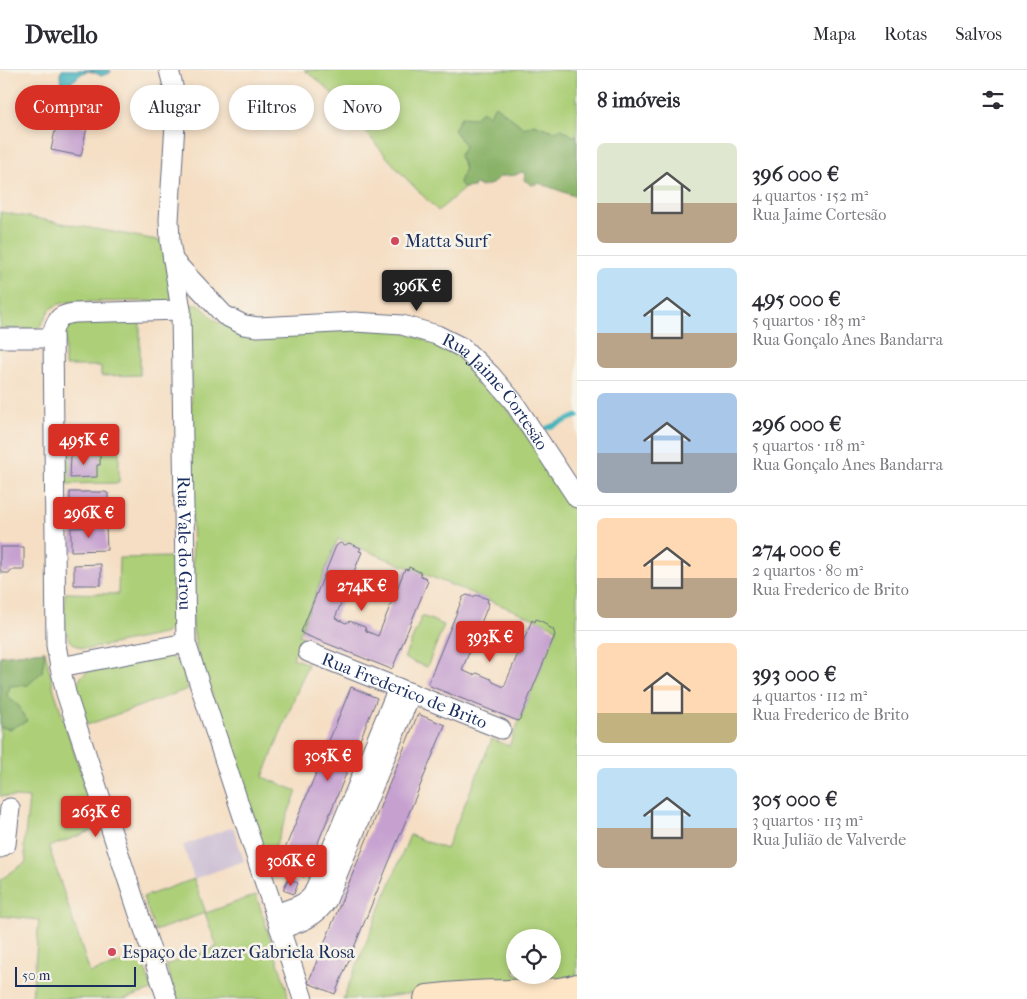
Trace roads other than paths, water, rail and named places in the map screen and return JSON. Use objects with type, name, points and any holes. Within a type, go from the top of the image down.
[{"type":"main road","points":[[428,999],[470,995],[550,992],[577,988]]},
{"type":"street","name":"Rua Vale do Grou","points":[[169,70],[175,103],[169,220],[170,241],[181,310],[186,643],[303,999]]},
{"type":"street","name":"Rua Jaime Cortesão","points":[[174,260],[224,315],[244,325],[258,327],[355,322],[402,325],[437,335],[463,348],[490,374],[513,401],[577,498]]},
{"type":"street","points":[[167,999],[66,692],[56,645],[53,331],[56,322],[63,315],[75,313],[181,310]]},
{"type":"street","points":[[0,338],[53,338]]},
{"type":"street","points":[[60,668],[186,643]]},
{"type":"street","name":"Rua Frederico de Brito","points":[[308,652],[501,730]]},
{"type":"street","points":[[277,922],[311,916],[323,907],[327,900],[404,690]]},
{"type":"street","points":[[0,848],[6,844],[10,808]]},
{"type":"water","points":[[62,70],[111,70],[110,73],[101,76],[87,71],[66,85],[63,85],[60,74]]},
{"type":"waterway","points":[[547,428],[577,416]]},
{"type":"place","name":"Matta Surf","points":[[395,241]]},
{"type":"place","name":"Espaço de Lazer Gabriela Rosa","points":[[112,952]]}]
